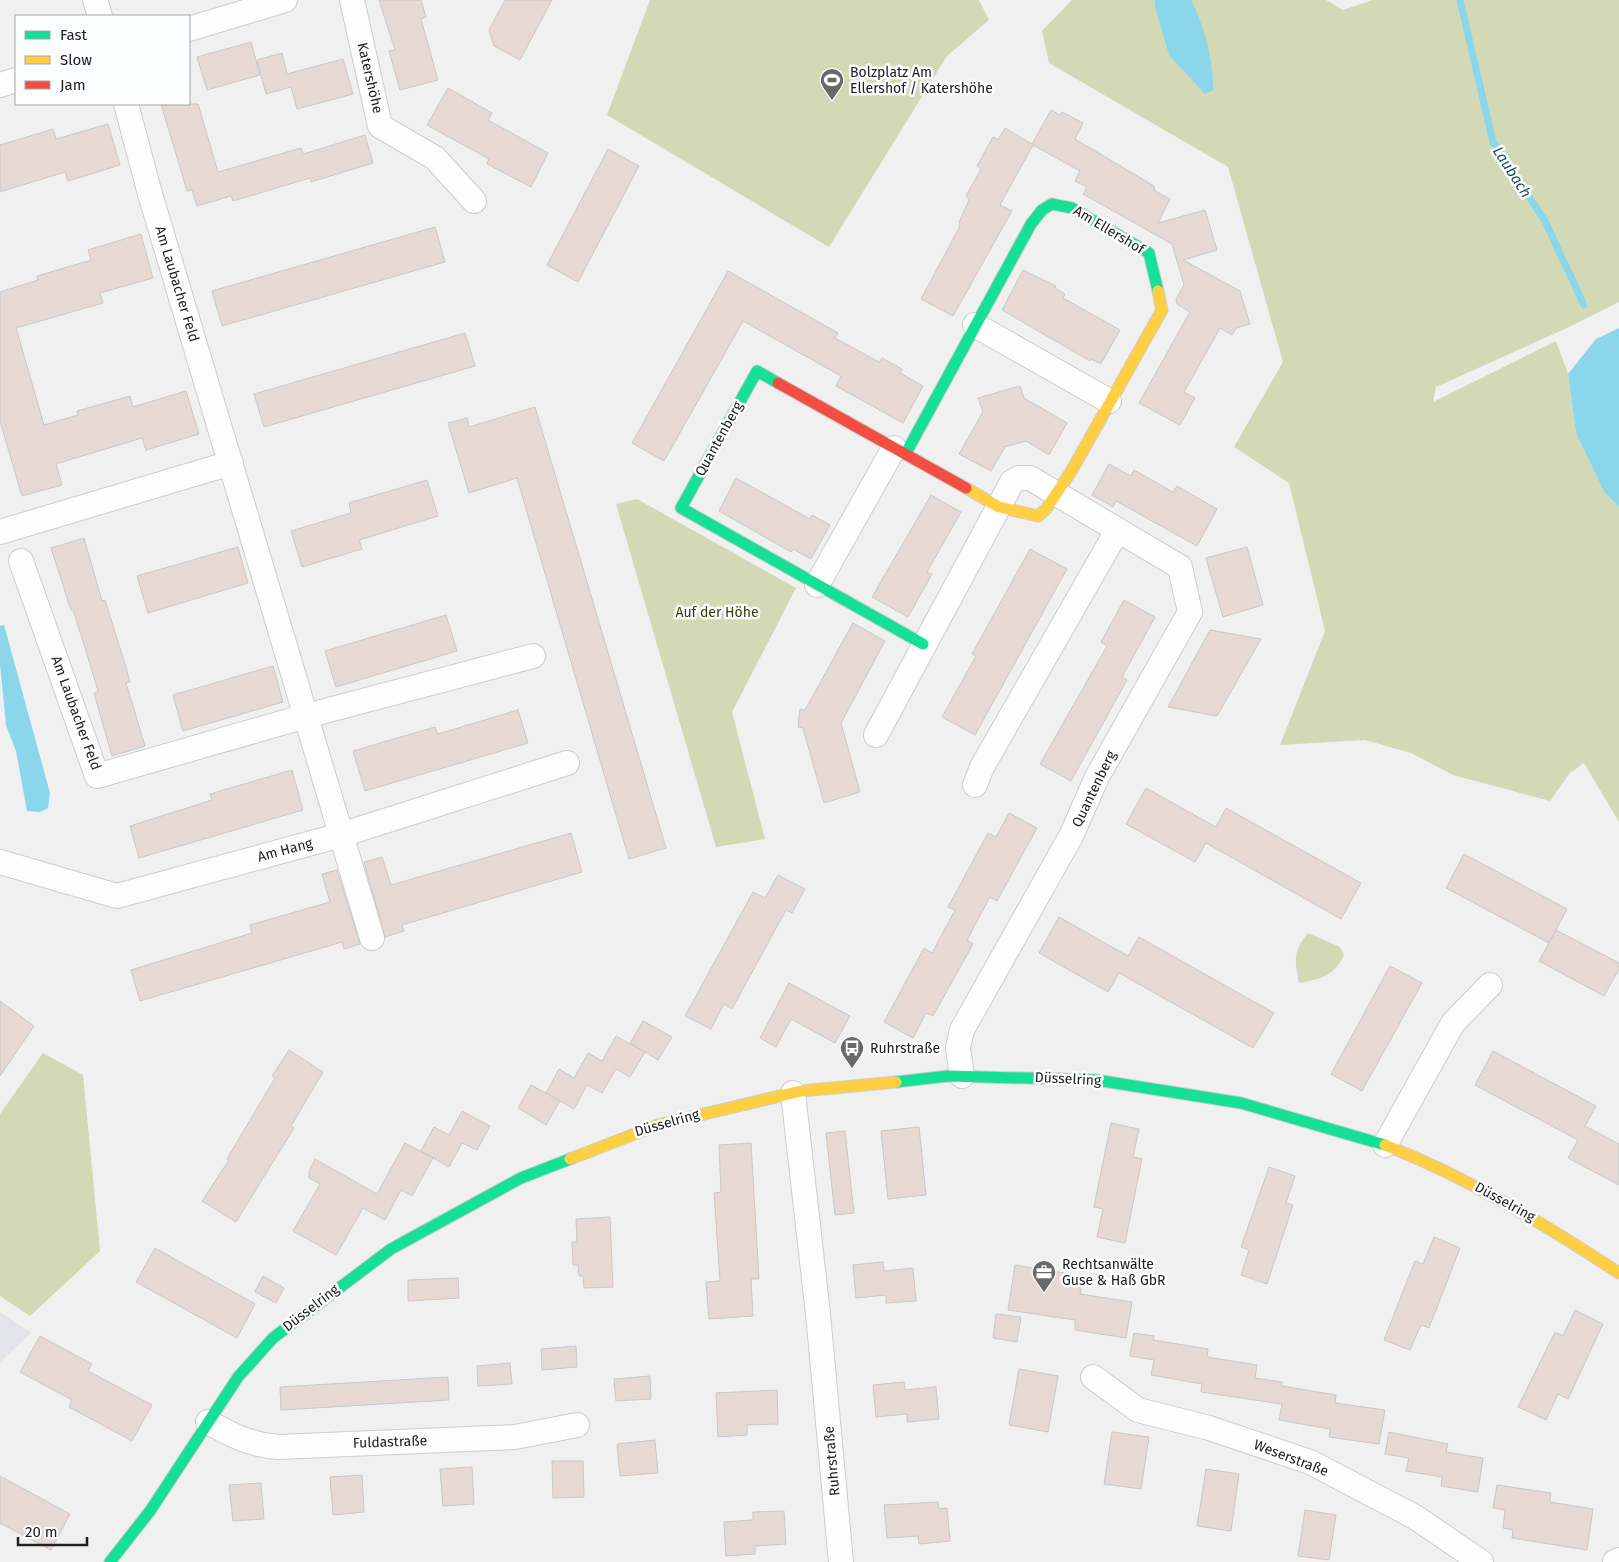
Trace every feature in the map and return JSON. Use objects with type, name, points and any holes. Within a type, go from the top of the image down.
[{"type":"street","points":[[95,0],[100,15]]},
{"type":"street","points":[[190,29],[285,0]]},
{"type":"street","name":"Katershöhe","points":[[352,0],[380,126],[435,158],[474,201]]},
{"type":"street","points":[[0,85],[15,80]]},
{"type":"street","name":"Am Laubacher Feld","points":[[126,105],[372,938]]},
{"type":"street","name":"Am Ellershof","points":[[900,451],[976,325],[1032,224],[1042,210],[1052,204],[1072,208],[1149,253],[1162,310],[1057,494]]},
{"type":"street","points":[[976,325],[1109,401]]},
{"type":"street","name":"Quantenberg","points":[[924,644],[681,508],[756,371],[999,507],[1028,516],[1038,516],[1057,494]]},
{"type":"street","points":[[817,585],[900,451]]},
{"type":"street","points":[[0,532],[231,463]]},
{"type":"street","name":"Quantenberg","points":[[962,1076],[958,1048],[962,1030],[1071,836],[1097,777],[1190,612],[1180,567],[1117,532],[1030,478],[1019,478],[1012,482],[999,507]]},
{"type":"street","points":[[876,735],[999,507]]},
{"type":"street","points":[[975,785],[982,767],[1117,532]]},
{"type":"street","name":"Am Laubacher Feld","points":[[21,562],[97,776],[306,716]]},
{"type":"street","points":[[306,716],[533,656]]},
{"type":"street","name":"Am Hang","points":[[0,862],[117,896],[341,834],[567,763]]},
{"type":"street","points":[[1385,1145],[1453,1023],[1490,985]]},
{"type":"street","name":"Düsselring","points":[[118,1559],[208,1422],[252,1360],[272,1339],[346,1280],[421,1231],[508,1184],[575,1154],[643,1128],[740,1103],[793,1092],[854,1084],[962,1076],[1078,1078],[1169,1088],[1294,1115],[1385,1145],[1498,1195],[1619,1273]]},
{"type":"street","name":"Ruhrstraße","points":[[793,1092],[818,1314],[841,1562]]},
{"type":"street","name":"Weserstraße","points":[[1093,1377],[1138,1410],[1209,1428],[1310,1462],[1415,1517],[1480,1562]]},
{"type":"street","name":"Fuldastraße","points":[[208,1422],[238,1439],[259,1445],[278,1447],[515,1437],[577,1425]]},
{"type":"street","points":[[1615,1562],[1619,1560]]},
{"type":"shaded area","points":[[0,1312],[31,1333],[0,1362]]},
{"type":"green space","points":[[650,0],[979,0],[989,20],[947,56],[829,247],[607,115]]},
{"type":"green space","points":[[1072,0],[1326,0],[1343,10],[1373,0],[1619,0],[1619,302],[1567,328],[1436,387],[1433,402],[1556,341],[1568,374],[1576,433],[1604,492],[1619,507],[1619,822],[1584,763],[1570,773],[1550,801],[1453,775],[1411,753],[1365,740],[1280,745],[1325,631],[1289,483],[1234,447],[1283,362],[1228,167],[1049,63],[1042,31]]},
{"type":"green space","name":"Auf der Höhe","points":[[637,499],[796,588],[732,712],[765,839],[716,847],[616,504]]},
{"type":"green space","points":[[1308,933],[1340,947],[1344,955],[1336,968],[1331,972],[1320,978],[1299,983],[1296,956],[1299,946]]},
{"type":"green space","points":[[43,1053],[83,1075],[100,1251],[30,1316],[0,1296],[0,1114]]},
{"type":"water","points":[[1155,0],[1191,0],[1207,44],[1212,67],[1213,90],[1205,94],[1169,55],[1155,7]]},
{"type":"water","points":[[1619,328],[1619,507],[1604,492],[1576,433],[1568,374],[1596,339]]},
{"type":"water","points":[[4,625],[50,793],[48,808],[40,812],[27,811],[16,751],[6,725],[0,664],[0,626]]},
{"type":"building","points":[[379,0],[421,0],[426,17],[421,19],[438,80],[400,90],[389,51],[395,50]]},
{"type":"building","points":[[505,0],[552,0],[520,60],[494,46],[489,30]]},
{"type":"building","points":[[251,42],[260,75],[207,90],[197,57]]},
{"type":"building","points":[[282,53],[287,74],[343,59],[353,94],[297,109],[291,87],[266,94],[257,60]]},
{"type":"building","points":[[448,88],[492,113],[488,120],[548,153],[531,187],[487,164],[489,159],[427,125]]},
{"type":"building","points":[[198,104],[218,172],[301,148],[303,154],[365,135],[373,163],[311,182],[310,178],[233,201],[231,196],[197,206],[192,190],[187,191],[161,105]]},
{"type":"building","points":[[1051,110],[1060,115],[1062,112],[1083,123],[1075,139],[1154,186],[1155,191],[1170,199],[1158,223],[1205,210],[1217,250],[1183,260],[1240,291],[1250,324],[1236,328],[1232,335],[1220,328],[1184,392],[1195,398],[1180,425],[1139,403],[1190,312],[1177,304],[1176,299],[1184,285],[1172,244],[1083,194],[1087,187],[1075,181],[1080,171],[1033,145],[1000,205],[1012,211],[953,316],[921,299],[960,226],[959,222],[969,200],[966,196],[981,169],[977,166],[993,137],[998,140],[1005,128],[1032,144]]},
{"type":"building","points":[[108,124],[120,165],[68,181],[65,172],[0,192],[0,145],[53,129],[56,139]]},
{"type":"building","points":[[608,149],[639,166],[578,282],[547,265]]},
{"type":"building","points":[[435,227],[445,262],[222,326],[212,291]]},
{"type":"building","points":[[141,234],[153,278],[100,293],[103,303],[16,328],[44,425],[78,415],[77,411],[130,396],[133,407],[186,391],[199,434],[146,450],[142,438],[56,464],[62,485],[22,496],[0,421],[0,292],[38,280],[37,276],[91,260],[88,250]]},
{"type":"building","points":[[1023,270],[1056,286],[1055,288],[1065,294],[1063,298],[1120,330],[1101,364],[1091,359],[1090,361],[1002,310]]},
{"type":"building","points":[[728,271],[838,333],[835,338],[879,362],[882,358],[902,369],[900,373],[923,386],[903,423],[836,386],[841,376],[743,321],[664,461],[632,443]]},
{"type":"building","points":[[465,333],[475,366],[264,427],[254,394]]},
{"type":"building","points":[[1020,386],[1024,398],[1067,423],[1049,455],[1026,441],[1005,447],[991,471],[959,454],[983,412],[978,398]]},
{"type":"building","points":[[535,407],[666,848],[629,859],[517,478],[469,493],[448,423],[467,418],[469,427]]},
{"type":"building","points":[[1109,464],[1131,476],[1134,470],[1173,492],[1177,486],[1217,509],[1197,546],[1116,501],[1113,507],[1092,495]]},
{"type":"building","points":[[736,478],[810,519],[812,515],[830,525],[811,559],[793,549],[791,552],[719,511]]},
{"type":"building","points":[[427,480],[438,516],[359,540],[362,549],[302,567],[291,531],[351,513],[349,503]]},
{"type":"building","points":[[931,495],[961,512],[927,572],[932,574],[908,617],[872,597]]},
{"type":"building","points":[[84,538],[102,601],[105,600],[124,661],[130,682],[126,683],[145,746],[112,756],[94,693],[98,691],[73,610],[71,610],[51,548]]},
{"type":"building","points":[[238,547],[248,583],[148,613],[137,576]]},
{"type":"building","points":[[1247,547],[1263,605],[1223,617],[1206,558]]},
{"type":"building","points":[[1030,549],[1067,569],[975,735],[942,717],[976,656],[972,654]]},
{"type":"building","points":[[1124,600],[1155,617],[1122,677],[1127,680],[1071,781],[1040,764],[1107,646],[1101,642]]},
{"type":"building","points":[[446,615],[457,651],[336,687],[325,651]]},
{"type":"building","points":[[853,623],[885,641],[841,723],[860,792],[824,803],[803,728],[798,727],[800,709],[805,710]]},
{"type":"building","points":[[1210,630],[1261,639],[1217,716],[1168,707]]},
{"type":"building","points":[[273,666],[283,702],[183,731],[173,695]]},
{"type":"building","points":[[518,710],[528,743],[365,791],[353,751],[435,727],[438,734]]},
{"type":"building","points":[[292,770],[303,810],[139,858],[130,826],[212,800],[210,794]]},
{"type":"building","points":[[1146,788],[1216,827],[1226,808],[1361,883],[1341,919],[1206,843],[1195,862],[1126,824]]},
{"type":"building","points":[[1009,813],[1037,828],[997,901],[990,897],[967,940],[973,944],[933,1016],[926,1013],[913,1038],[884,1022],[924,948],[932,953],[955,910],[948,907],[988,833],[996,837]]},
{"type":"building","points":[[571,833],[582,872],[402,925],[404,931],[385,937],[364,862],[382,857],[391,885]]},
{"type":"building","points":[[1464,854],[1567,909],[1549,943],[1446,888]]},
{"type":"building","points":[[337,870],[360,944],[344,949],[342,942],[140,1001],[131,970],[252,933],[250,925],[330,902],[322,874]]},
{"type":"building","points":[[778,875],[805,889],[792,913],[786,910],[732,1009],[724,1004],[711,1029],[685,1016],[753,892],[765,898]]},
{"type":"building","points":[[1059,917],[1128,956],[1139,937],[1274,1013],[1253,1048],[1119,973],[1108,992],[1039,953]]},
{"type":"building","points":[[1556,930],[1619,963],[1619,969],[1604,996],[1539,961]]},
{"type":"building","points":[[1390,966],[1422,983],[1362,1091],[1331,1074]]},
{"type":"building","points":[[789,983],[850,1016],[835,1043],[791,1019],[776,1047],[760,1038]]},
{"type":"building","points":[[0,1001],[34,1026],[0,1076]]},
{"type":"building","points":[[643,1021],[672,1037],[658,1060],[630,1043]]},
{"type":"building","points":[[616,1036],[645,1052],[630,1077],[616,1069],[602,1093],[587,1085],[574,1109],[546,1093],[559,1069],[574,1078],[588,1053],[602,1061]]},
{"type":"building","points":[[289,1050],[323,1072],[291,1126],[294,1128],[236,1222],[202,1201],[229,1160],[227,1159],[275,1078],[272,1076]]},
{"type":"building","points":[[1493,1051],[1596,1106],[1585,1126],[1619,1144],[1619,1185],[1568,1158],[1578,1140],[1475,1085]]},
{"type":"building","points":[[531,1085],[560,1101],[546,1125],[518,1108]]},
{"type":"building","points":[[462,1111],[490,1126],[477,1150],[462,1143],[449,1167],[421,1151],[434,1127],[449,1135]]},
{"type":"building","points":[[1111,1123],[1139,1129],[1133,1157],[1142,1159],[1125,1243],[1097,1237],[1103,1209],[1094,1207]]},
{"type":"building","points":[[919,1127],[926,1195],[888,1199],[881,1131]]},
{"type":"building","points":[[845,1131],[854,1213],[835,1215],[826,1133]]},
{"type":"building","points":[[405,1143],[433,1158],[412,1196],[401,1190],[385,1220],[363,1208],[336,1255],[293,1231],[320,1184],[309,1178],[309,1171],[315,1159],[377,1194]]},
{"type":"building","points":[[751,1143],[759,1279],[751,1279],[753,1316],[709,1319],[706,1282],[720,1281],[714,1193],[721,1192],[719,1145]]},
{"type":"building","points":[[1269,1167],[1295,1176],[1286,1203],[1293,1205],[1267,1284],[1241,1275],[1249,1250],[1241,1247]]},
{"type":"building","points":[[610,1217],[613,1287],[584,1288],[583,1276],[579,1276],[578,1265],[573,1265],[572,1242],[577,1242],[576,1219]]},
{"type":"building","points":[[1434,1237],[1460,1248],[1429,1328],[1421,1325],[1410,1350],[1384,1340],[1415,1261],[1423,1264]]},
{"type":"building","points":[[155,1248],[255,1304],[237,1338],[136,1282]]},
{"type":"building","points":[[883,1262],[884,1271],[913,1268],[916,1301],[886,1303],[886,1295],[856,1298],[853,1265]]},
{"type":"building","points":[[1015,1265],[1071,1274],[1069,1286],[1081,1288],[1080,1294],[1132,1302],[1126,1338],[1075,1330],[1075,1320],[1008,1310]]},
{"type":"building","points":[[263,1276],[284,1288],[276,1303],[255,1292]]},
{"type":"building","points":[[458,1278],[459,1298],[408,1301],[408,1280]]},
{"type":"building","points":[[1575,1310],[1603,1324],[1568,1399],[1558,1394],[1546,1420],[1518,1407],[1555,1332],[1563,1336]]},
{"type":"building","points":[[996,1314],[1021,1317],[1017,1342],[993,1338]]},
{"type":"building","points":[[1134,1333],[1154,1336],[1153,1340],[1208,1349],[1207,1357],[1257,1365],[1255,1378],[1282,1382],[1282,1386],[1336,1395],[1335,1403],[1385,1410],[1379,1444],[1329,1437],[1330,1429],[1279,1420],[1282,1404],[1201,1392],[1202,1384],[1151,1375],[1154,1360],[1130,1356]]},
{"type":"building","points":[[40,1336],[92,1364],[88,1371],[152,1405],[132,1441],[69,1407],[72,1400],[20,1372]]},
{"type":"building","points":[[576,1346],[577,1367],[542,1370],[541,1349]]},
{"type":"building","points":[[510,1363],[512,1384],[478,1386],[477,1366]]},
{"type":"building","points":[[1019,1369],[1058,1376],[1048,1432],[1009,1425]]},
{"type":"building","points":[[650,1376],[651,1399],[616,1401],[614,1379]]},
{"type":"building","points":[[448,1377],[449,1400],[281,1410],[280,1387]]},
{"type":"building","points":[[904,1382],[905,1390],[936,1387],[939,1419],[907,1422],[907,1414],[876,1417],[873,1385]]},
{"type":"building","points":[[777,1390],[778,1424],[747,1425],[747,1435],[718,1437],[716,1393]]},
{"type":"building","points":[[1112,1432],[1149,1437],[1141,1489],[1104,1484]]},
{"type":"building","points":[[1389,1432],[1448,1444],[1446,1452],[1483,1458],[1478,1492],[1441,1486],[1442,1477],[1406,1471],[1409,1458],[1385,1454]]},
{"type":"building","points":[[655,1440],[658,1473],[620,1476],[617,1444]]},
{"type":"building","points":[[552,1461],[583,1461],[584,1497],[553,1498]]},
{"type":"building","points":[[472,1467],[474,1504],[443,1506],[440,1469]]},
{"type":"building","points":[[1206,1469],[1239,1474],[1231,1531],[1197,1526]]},
{"type":"building","points":[[362,1475],[364,1512],[333,1515],[330,1477]]},
{"type":"building","points":[[0,1476],[70,1514],[51,1550],[0,1523]]},
{"type":"building","points":[[261,1483],[264,1519],[233,1521],[229,1485]]},
{"type":"building","points":[[1497,1485],[1551,1493],[1550,1502],[1593,1509],[1587,1550],[1512,1538],[1513,1530],[1503,1528],[1505,1510],[1493,1508]]},
{"type":"building","points":[[938,1502],[939,1509],[947,1508],[950,1541],[919,1544],[918,1536],[887,1538],[884,1505]]},
{"type":"building","points":[[1305,1510],[1336,1515],[1329,1560],[1298,1556]]},
{"type":"building","points":[[784,1511],[786,1544],[755,1546],[755,1554],[726,1556],[724,1522],[753,1520],[753,1512]]},
{"type":"waterway","name":"Laubach","points":[[1460,0],[1493,142],[1545,221],[1584,305]]},
{"type":"traffic: fast","points":[[906,453],[1031,224],[1042,210],[1052,204],[1072,208],[1149,253],[1158,291]]},
{"type":"traffic: fast","points":[[778,383],[757,371],[681,508],[923,644]]},
{"type":"traffic: fast","points":[[896,1082],[948,1076],[1096,1080],[1241,1103],[1385,1145]]},
{"type":"traffic: fast","points":[[110,1562],[150,1511],[238,1377],[273,1338],[391,1249],[521,1178],[570,1159]]},
{"type":"traffic: slow","points":[[966,488],[999,507],[1038,516],[1046,509],[1072,470],[1162,310],[1158,291]]},
{"type":"traffic: slow","points":[[570,1159],[658,1125],[801,1091],[896,1082]]},
{"type":"traffic: slow","points":[[1385,1145],[1476,1187],[1563,1237],[1619,1273]]},
{"type":"traffic: jam","points":[[778,383],[966,488]]},
{"type":"place","name":"Bolzplatz Am Ellershof / Katershöhe","points":[[832,101]]},
{"type":"place","name":"Ruhrstraße","points":[[852,1069]]},
{"type":"place","name":"Rechtsanwälte Guse & Haß GbR","points":[[1044,1293]]}]
